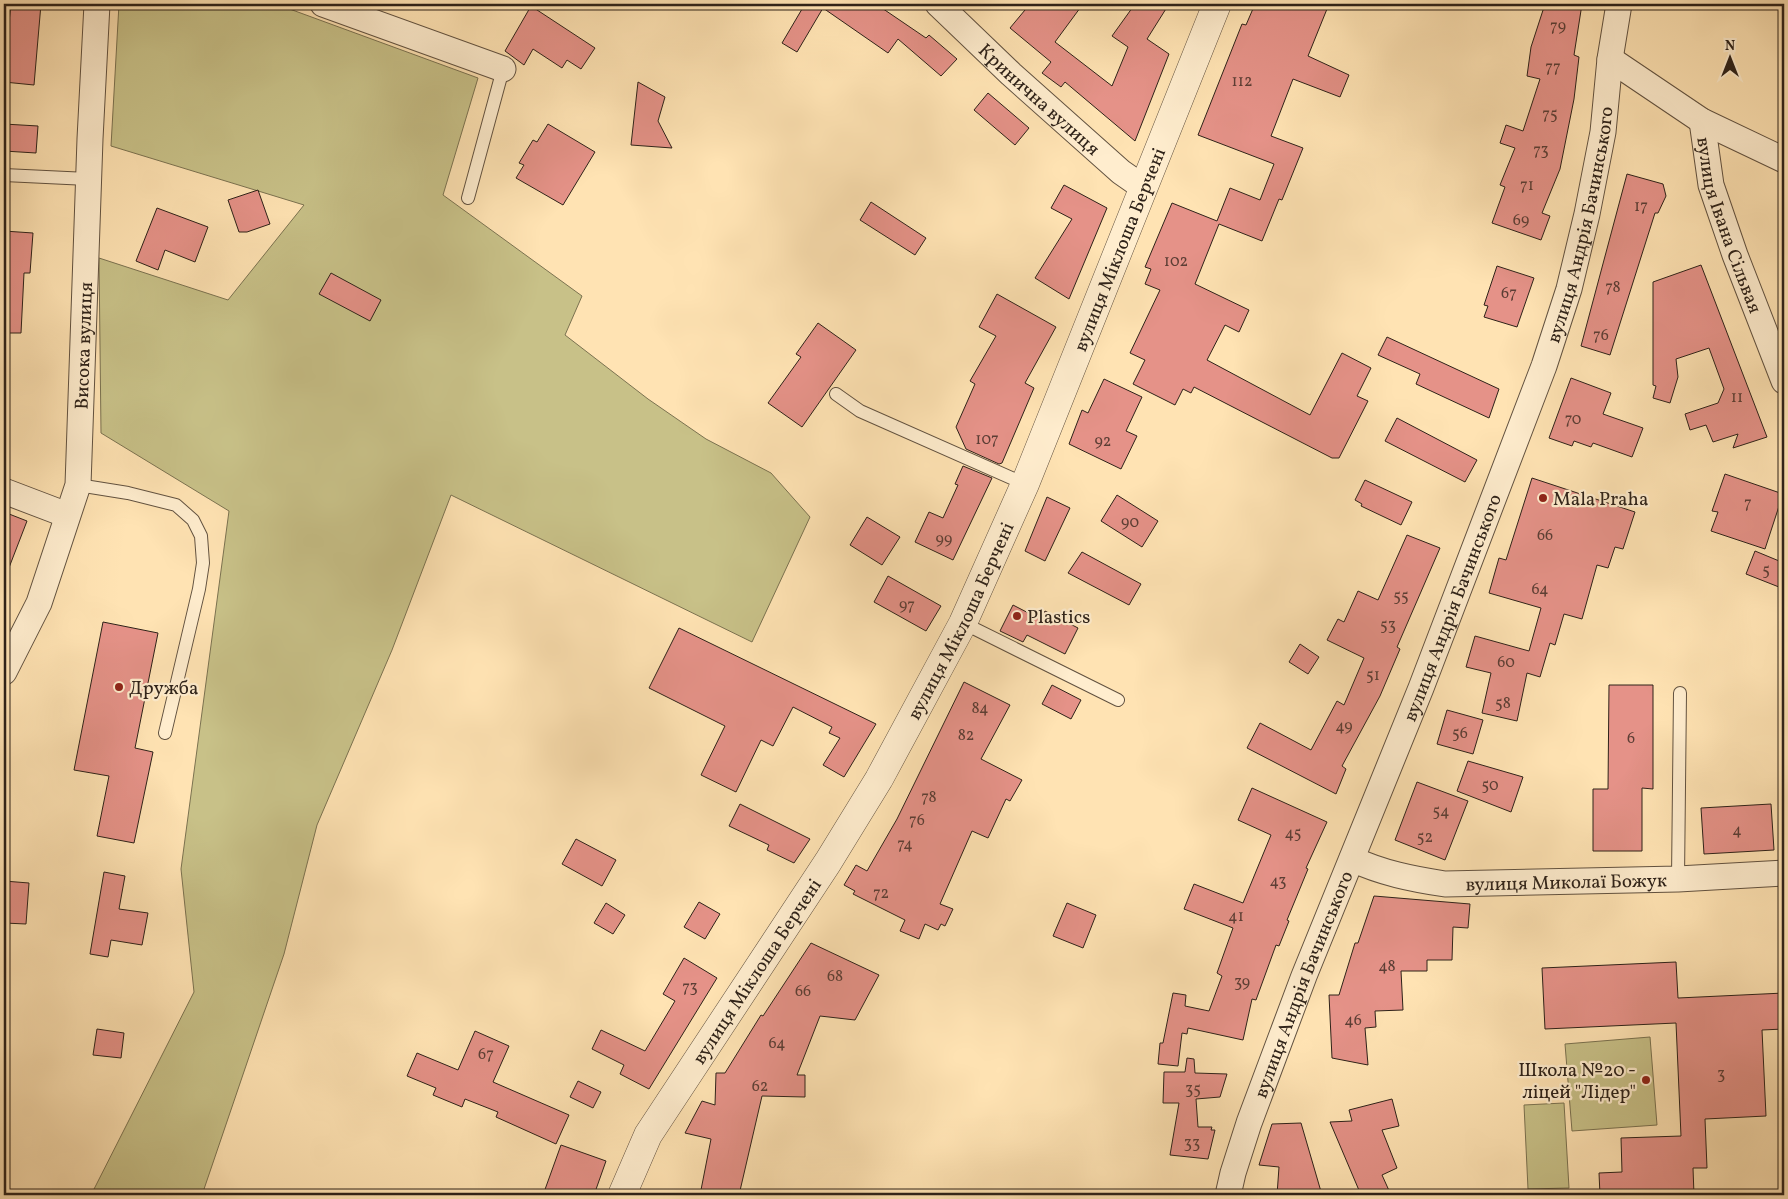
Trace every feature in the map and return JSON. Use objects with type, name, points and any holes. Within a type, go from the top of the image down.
[{"type":"street","name":"Висока вулиця","points":[[4,672],[39,603],[78,485],[88,180],[97,4]]},
{"type":"street","points":[[323,4],[503,69]]},
{"type":"street","name":"Кринична вулиця","points":[[938,4],[1011,74],[1121,172],[1144,188]]},
{"type":"street","name":"вулиця Міклоша Берчені","points":[[622,1195],[648,1135],[863,804],[963,623],[1025,484],[1217,4]]},
{"type":"street","name":"вулиця Андрія Бачинського","points":[[1228,1195],[1232,1173],[1249,1123],[1304,976],[1425,678],[1544,366],[1569,289],[1587,214],[1603,132],[1610,59],[1620,4]]},
{"type":"street","points":[[1610,59],[1702,121],[1784,160]]},
{"type":"street","name":"вулиця Івана Сільвая","points":[[1702,121],[1711,185],[1735,255],[1784,381]]},
{"type":"street","points":[[4,491],[67,515]]},
{"type":"street","name":"вулиця Миколаї Божук","points":[[1352,859],[1376,870],[1410,879],[1445,884],[1678,879],[1784,873]]},
{"type":"lane","points":[[468,198],[503,69]]},
{"type":"lane","points":[[4,176],[88,180]]},
{"type":"lane","points":[[836,394],[860,410],[1025,484]]},
{"type":"lane","points":[[78,485],[128,493],[176,505],[193,520],[201,536],[203,563],[200,589],[165,733]]},
{"type":"lane","points":[[963,623],[1118,700]]},
{"type":"lane","points":[[1678,879],[1680,693]]},
{"type":"shaded area","points":[[119,4],[276,4],[478,78],[443,195],[582,296],[565,335],[648,399],[706,439],[771,473],[810,517],[752,642],[451,495],[392,650],[317,825],[284,954],[202,1195],[91,1195],[194,992],[181,869],[229,511],[101,433],[99,258],[228,300],[304,205],[111,146]]},
{"type":"shaded area","points":[[1650,1037],[1657,1125],[1572,1131],[1565,1044]]},
{"type":"shaded area","points":[[1564,1103],[1569,1188],[1528,1189],[1524,1105]]},
{"type":"building","points":[[11,4],[41,4],[34,85],[4,82],[4,31],[8,31]]},
{"type":"building","points":[[805,4],[876,4],[926,38],[929,35],[957,59],[941,76],[898,39],[888,53],[823,8],[797,52],[782,43]]},
{"type":"building","points":[[1030,4],[1083,4],[1055,42],[1112,86],[1128,47],[1112,36],[1135,4],[1169,4],[1147,39],[1169,54],[1135,141],[1065,82],[1061,87],[1042,73],[1051,62],[1010,28]]},
{"type":"building","points":[[1255,4],[1329,4],[1308,56],[1349,75],[1340,97],[1293,79],[1271,136],[1303,148],[1282,200],[1279,199],[1262,241],[1219,224],[1195,284],[1249,310],[1239,332],[1225,325],[1207,360],[1310,415],[1342,353],[1371,368],[1357,396],[1368,401],[1339,458],[1332,458],[1194,387],[1191,393],[1183,389],[1175,405],[1133,384],[1145,360],[1130,353],[1160,290],[1145,284],[1151,269],[1145,267],[1172,203],[1217,221],[1230,188],[1260,200],[1274,164],[1198,135],[1242,24],[1246,25]]},
{"type":"building","points":[[1545,4],[1582,4],[1574,55],[1579,57],[1574,99],[1560,169],[1542,213],[1550,216],[1541,240],[1492,223],[1505,187],[1500,185],[1515,148],[1500,143],[1506,125],[1523,131],[1540,79],[1527,76],[1531,47]]},
{"type":"building","points":[[531,6],[595,48],[581,69],[567,60],[562,68],[533,49],[524,65],[505,51]]},
{"type":"building","points":[[638,82],[665,97],[658,121],[672,148],[631,145]]},
{"type":"building","points":[[988,93],[1029,128],[1015,145],[974,110]]},
{"type":"building","points":[[4,124],[38,126],[36,153],[4,151]]},
{"type":"building","points":[[548,124],[595,152],[563,205],[516,178],[524,165],[519,163],[533,140],[537,142]]},
{"type":"building","points":[[1627,174],[1663,184],[1666,196],[1658,213],[1655,213],[1610,355],[1581,346]]},
{"type":"building","points":[[1064,185],[1107,208],[1069,299],[1035,278],[1072,219],[1051,208]]},
{"type":"building","points":[[258,190],[270,224],[247,232],[239,232],[228,200]]},
{"type":"building","points":[[871,202],[926,238],[915,255],[860,220]]},
{"type":"building","points":[[157,208],[208,227],[195,262],[165,250],[158,270],[136,261]]},
{"type":"building","points":[[4,231],[33,233],[30,273],[24,273],[21,333],[4,333]]},
{"type":"building","points":[[1701,265],[1767,437],[1733,448],[1738,434],[1713,442],[1706,425],[1690,430],[1685,414],[1718,403],[1724,389],[1709,348],[1676,359],[1678,377],[1670,403],[1653,398],[1656,386],[1653,385],[1653,282]]},
{"type":"building","points":[[1497,266],[1534,278],[1517,327],[1484,317],[1488,306],[1484,305]]},
{"type":"building","points":[[331,273],[381,300],[370,321],[319,294]]},
{"type":"building","points":[[997,294],[1056,327],[1025,383],[1034,388],[1002,463],[999,464],[966,449],[956,427],[975,384],[970,381],[996,336],[979,327]]},
{"type":"building","points":[[818,323],[856,350],[802,427],[768,403],[801,357],[796,354]]},
{"type":"building","points":[[1387,337],[1499,389],[1489,418],[1416,384],[1420,374],[1378,355]]},
{"type":"building","points":[[1571,378],[1611,393],[1603,414],[1643,428],[1632,457],[1593,443],[1591,447],[1574,441],[1572,446],[1549,438]]},
{"type":"building","points":[[1104,379],[1142,397],[1126,431],[1137,436],[1121,469],[1069,444],[1082,410],[1088,413]]},
{"type":"building","points":[[1397,418],[1477,460],[1465,482],[1385,441]]},
{"type":"building","points":[[963,466],[992,478],[953,560],[915,542],[929,512],[943,518],[958,485],[955,484]]},
{"type":"building","points":[[1725,474],[1783,494],[1765,549],[1711,531],[1718,512],[1712,511]]},
{"type":"building","points":[[1532,478],[1635,512],[1623,549],[1615,547],[1608,568],[1597,565],[1582,619],[1564,614],[1555,645],[1550,643],[1540,677],[1527,673],[1517,721],[1482,713],[1491,673],[1466,667],[1475,636],[1529,651],[1541,608],[1489,593],[1499,558],[1506,560]]},
{"type":"building","points":[[1365,480],[1412,502],[1401,525],[1361,506],[1362,504],[1355,500]]},
{"type":"building","points":[[1117,495],[1158,521],[1142,547],[1101,521]]},
{"type":"building","points":[[1047,497],[1070,508],[1045,561],[1025,551]]},
{"type":"building","points":[[4,512],[27,521],[5,578],[4,577]]},
{"type":"building","points":[[867,517],[900,537],[882,565],[850,545]]},
{"type":"building","points":[[1407,535],[1440,548],[1397,647],[1400,649],[1380,696],[1342,766],[1346,769],[1336,794],[1247,748],[1260,723],[1311,750],[1337,701],[1344,705],[1364,658],[1327,640],[1338,619],[1344,622],[1358,591],[1378,600]]},
{"type":"building","points":[[1755,551],[1784,563],[1784,589],[1746,574]]},
{"type":"building","points":[[1082,552],[1141,584],[1129,605],[1068,573]]},
{"type":"building","points":[[888,576],[941,606],[926,631],[874,602]]},
{"type":"building","points":[[1013,605],[1040,619],[1045,611],[1078,628],[1065,654],[1027,635],[1023,642],[1000,631]]},
{"type":"building","name":"Дружба","points":[[103,622],[158,633],[135,748],[153,752],[134,843],[97,836],[109,776],[74,770]]},
{"type":"building","points":[[679,628],[876,724],[844,777],[823,765],[840,738],[829,733],[832,727],[793,707],[773,746],[761,740],[736,792],[701,775],[725,726],[649,688]]},
{"type":"building","points":[[1300,644],[1319,657],[1308,674],[1289,662]]},
{"type":"building","points":[[964,682],[1010,705],[981,759],[1022,780],[1010,801],[1006,799],[988,838],[972,831],[940,904],[953,909],[945,926],[941,924],[938,930],[925,924],[919,939],[900,931],[905,920],[853,894],[855,891],[844,885],[856,865],[867,871],[897,819]]},
{"type":"building","points":[[1052,685],[1081,700],[1071,719],[1042,704]]},
{"type":"building","points":[[1609,685],[1653,685],[1653,789],[1642,788],[1642,851],[1593,851],[1593,789],[1608,789]]},
{"type":"building","points":[[1447,710],[1483,720],[1473,754],[1437,744]]},
{"type":"building","points":[[1468,761],[1523,777],[1511,812],[1457,791]]},
{"type":"building","points":[[1417,782],[1468,801],[1445,860],[1395,840]]},
{"type":"building","points":[[1252,788],[1327,822],[1306,868],[1308,869],[1287,920],[1289,921],[1279,946],[1276,945],[1256,1000],[1252,999],[1243,1040],[1188,1028],[1187,1034],[1182,1033],[1178,1066],[1158,1064],[1160,1043],[1163,1043],[1173,993],[1186,995],[1185,1006],[1209,1011],[1222,976],[1217,973],[1233,928],[1184,909],[1194,884],[1243,903],[1271,835],[1238,820]]},
{"type":"building","points":[[740,804],[810,839],[794,863],[767,850],[769,845],[729,826]]},
{"type":"building","points":[[1771,804],[1774,850],[1704,854],[1701,808]]},
{"type":"building","points":[[576,839],[616,860],[602,886],[562,864]]},
{"type":"building","points":[[104,872],[125,876],[119,909],[148,913],[142,945],[111,940],[108,957],[90,954]]},
{"type":"building","points":[[4,881],[29,883],[26,924],[4,923]]},
{"type":"building","points":[[1374,896],[1470,904],[1468,928],[1453,927],[1452,960],[1427,960],[1427,971],[1401,971],[1403,1010],[1375,1011],[1376,1027],[1365,1028],[1368,1065],[1332,1058],[1329,995],[1339,995],[1355,943],[1358,943]]},
{"type":"building","points":[[699,902],[720,914],[705,939],[684,927]]},
{"type":"building","points":[[606,903],[625,915],[613,934],[594,923]]},
{"type":"building","points":[[1067,903],[1096,915],[1083,948],[1053,936]]},
{"type":"building","points":[[811,943],[879,975],[855,1020],[820,1016],[797,1075],[805,1075],[805,1097],[762,1096],[739,1195],[700,1195],[711,1139],[685,1133],[702,1101],[715,1105],[716,1073],[725,1073],[761,1015],[763,1016]]},
{"type":"building","points":[[684,958],[717,978],[649,1089],[620,1074],[624,1065],[592,1049],[601,1030],[645,1051],[675,1001],[663,994]]},
{"type":"building","points":[[1676,962],[1678,998],[1784,993],[1784,1029],[1762,1030],[1766,1116],[1705,1119],[1707,1168],[1693,1168],[1694,1195],[1600,1195],[1599,1173],[1622,1172],[1621,1138],[1681,1136],[1676,1023],[1545,1029],[1542,968]]},
{"type":"building","points":[[97,1029],[124,1033],[121,1058],[93,1055]]},
{"type":"building","points":[[475,1031],[509,1046],[493,1082],[569,1115],[556,1144],[496,1117],[498,1112],[465,1099],[462,1107],[433,1095],[436,1088],[407,1076],[417,1053],[458,1070]]},
{"type":"building","points":[[1187,1058],[1194,1059],[1195,1073],[1227,1074],[1220,1097],[1196,1099],[1198,1127],[1212,1127],[1211,1130],[1215,1130],[1208,1159],[1170,1155],[1179,1103],[1163,1103],[1164,1072],[1185,1072]]},
{"type":"building","points":[[578,1081],[601,1092],[593,1108],[570,1097]]},
{"type":"building","points":[[1392,1099],[1399,1126],[1382,1130],[1397,1168],[1382,1175],[1391,1195],[1361,1195],[1330,1122],[1352,1121],[1349,1110]]},
{"type":"building","points":[[1301,1123],[1322,1195],[1277,1195],[1279,1167],[1259,1165],[1272,1124]]},
{"type":"building","points":[[561,1145],[606,1161],[594,1195],[543,1195]]},
{"type":"place","name":"Mala Praha","points":[[1543,498]]},
{"type":"place","name":"Plastics","points":[[1017,616]]},
{"type":"place","name":"Дружба","points":[[119,687]]},
{"type":"place","name":"Школа №20 - ліцей \"Лідер\"","points":[[1646,1080]]}]
